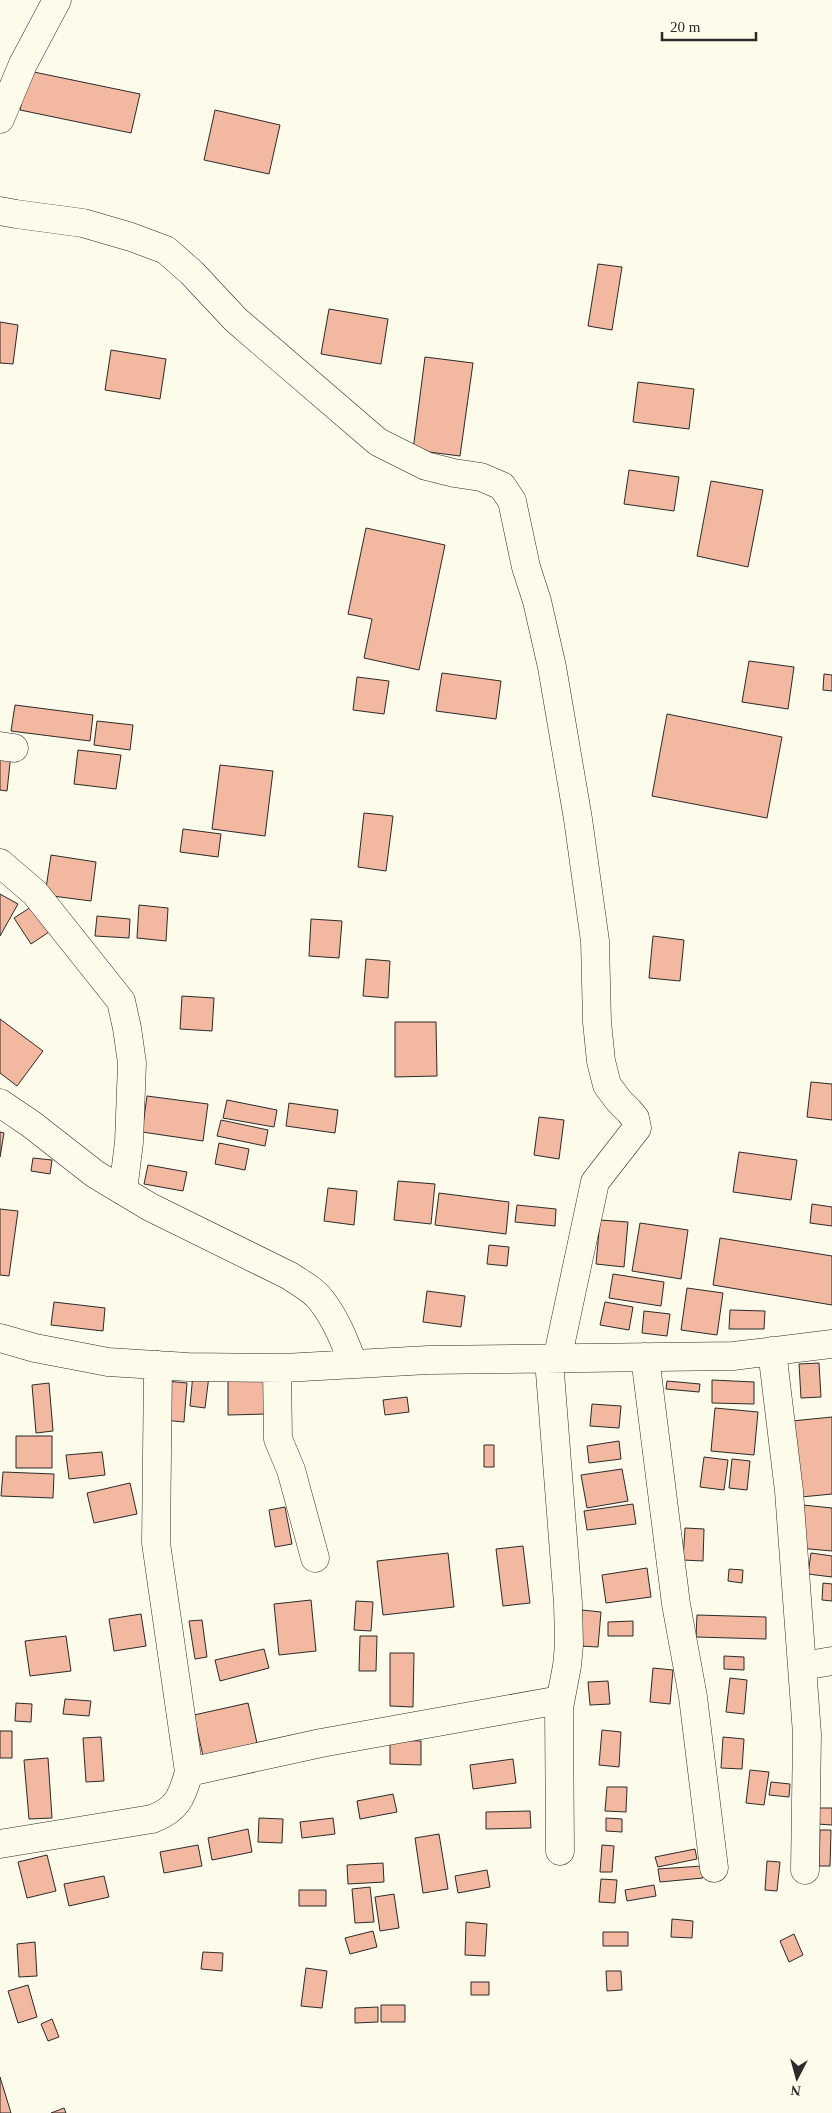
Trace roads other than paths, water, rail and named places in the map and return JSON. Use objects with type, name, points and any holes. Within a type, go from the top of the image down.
[{"type":"street","points":[[0,118],[23,64],[57,0]]},
{"type":"street","points":[[0,211],[83,223],[132,237],[166,250],[192,273],[236,320],[378,442],[426,466],[481,477],[502,486],[512,501],[526,567],[552,667],[578,819],[595,941],[597,1022],[601,1061],[607,1085],[635,1118],[638,1128],[595,1182],[553,1360],[568,1603],[568,1652],[560,1700],[560,1851]]},
{"type":"street","points":[[0,863],[35,893],[121,1001],[128,1028],[132,1063],[129,1142],[123,1191]]},
{"type":"street","points":[[0,1103],[31,1124],[95,1174],[123,1191],[150,1207],[290,1276],[308,1288],[321,1299],[342,1336],[353,1364]]},
{"type":"street","points":[[0,1338],[35,1348],[108,1362],[277,1368],[428,1360],[553,1360],[733,1356],[832,1344]]},
{"type":"street","points":[[772,1351],[789,1491],[807,1734],[805,1870]]},
{"type":"street","points":[[645,1358],[678,1619],[694,1697],[714,1868]]},
{"type":"street","points":[[0,1844],[158,1817],[176,1805],[185,1788],[189,1772],[156,1543],[158,1365]]},
{"type":"street","points":[[277,1368],[278,1439],[291,1470],[315,1558]]},
{"type":"street","points":[[802,1666],[832,1661]]},
{"type":"street","points":[[189,1772],[321,1744],[560,1700]]}]
